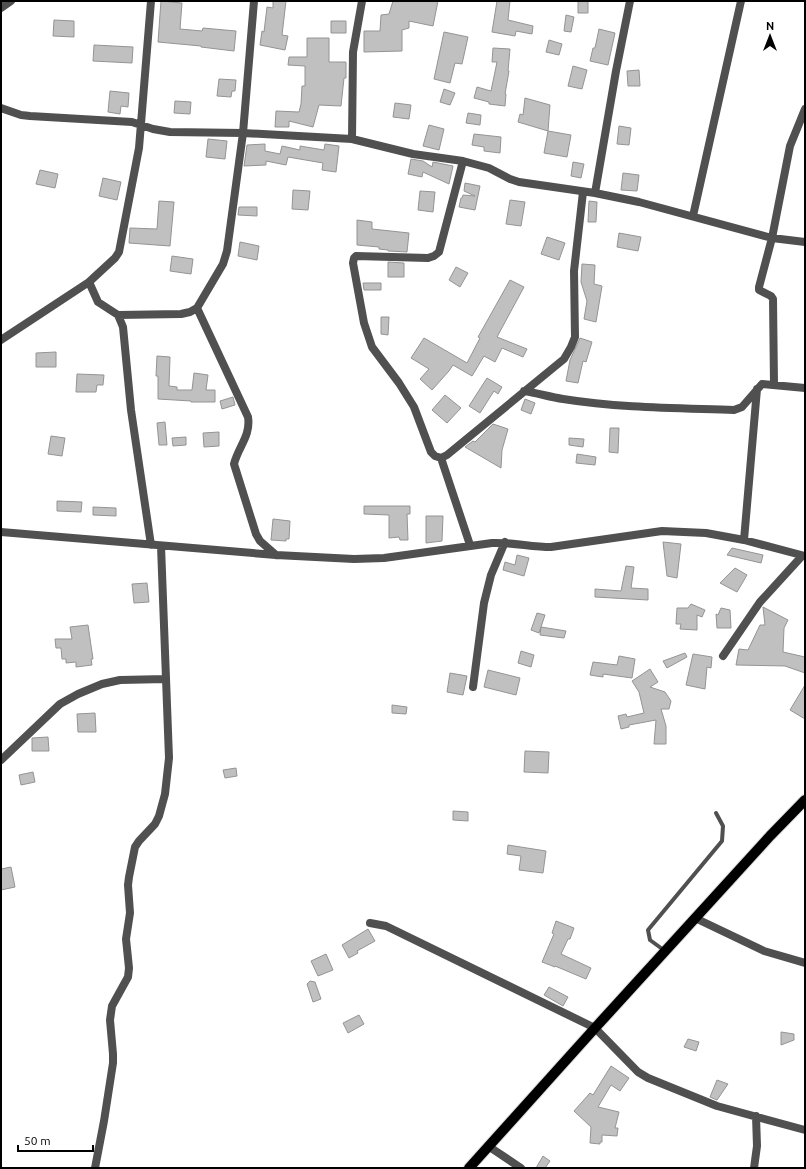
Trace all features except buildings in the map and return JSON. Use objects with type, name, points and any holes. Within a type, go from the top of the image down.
[{"type":"main road","points":[[469,1168],[695,918],[805,800]]},
{"type":"street","points":[[1,8],[11,1]]},
{"type":"street","points":[[1,340],[89,282],[114,258],[118,252],[139,148],[151,1]]},
{"type":"street","points":[[89,282],[98,302],[118,315],[181,314],[190,312],[197,308],[223,264],[227,251],[234,207],[243,133],[254,1]]},
{"type":"street","points":[[352,139],[353,52],[362,1]]},
{"type":"street","points":[[595,193],[616,71],[630,1]]},
{"type":"street","points":[[693,216],[741,1]]},
{"type":"street","points":[[1,108],[21,115],[30,116],[132,122],[141,126],[170,132],[243,133],[352,139],[412,154],[463,161],[489,168],[519,182],[595,193],[639,202],[772,238],[805,242]]},
{"type":"street","points":[[774,384],[773,299],[771,296],[759,290],[759,286],[772,238],[790,146],[805,109]]},
{"type":"street","points":[[463,161],[439,252],[428,258],[356,256],[352,263],[364,323],[372,347],[399,383],[414,407],[431,452],[435,456],[441,458],[447,455],[564,359],[571,348],[575,337],[574,271],[583,192]]},
{"type":"street","points":[[197,308],[248,417],[250,425],[234,464],[256,534],[260,541],[276,555]]},
{"type":"street","points":[[118,315],[123,327],[131,410],[152,545]]},
{"type":"street","points":[[524,391],[562,399],[597,403],[734,410],[742,407],[762,384],[805,388]]},
{"type":"street","points":[[744,540],[757,389]]},
{"type":"street","points":[[441,458],[470,545]]},
{"type":"street","points":[[1,532],[276,555],[354,559],[384,558],[470,545],[505,542],[538,547],[551,547],[662,531],[706,533],[744,540],[804,556],[760,602],[723,656]]},
{"type":"street","points":[[472,687],[484,604],[491,575],[505,542]]},
{"type":"street","points":[[95,1168],[113,1062],[110,1020],[112,1006],[128,977],[129,968],[126,939],[130,913],[129,877],[135,848],[139,841],[155,824],[159,816],[165,794],[169,758],[161,546]]},
{"type":"street","points":[[1,760],[60,704],[78,694],[102,684],[120,680],[166,679]]},
{"type":"street","points":[[695,918],[764,951],[805,963]]},
{"type":"street","points":[[370,923],[386,926],[595,1028],[638,1072],[648,1078],[717,1106],[805,1130]]},
{"type":"street","points":[[754,1168],[757,1146],[756,1116]]},
{"type":"street","points":[[488,1146],[521,1168]]},
{"type":"lane","points":[[665,951],[650,940],[648,930],[722,842],[723,826],[716,813]]}]
